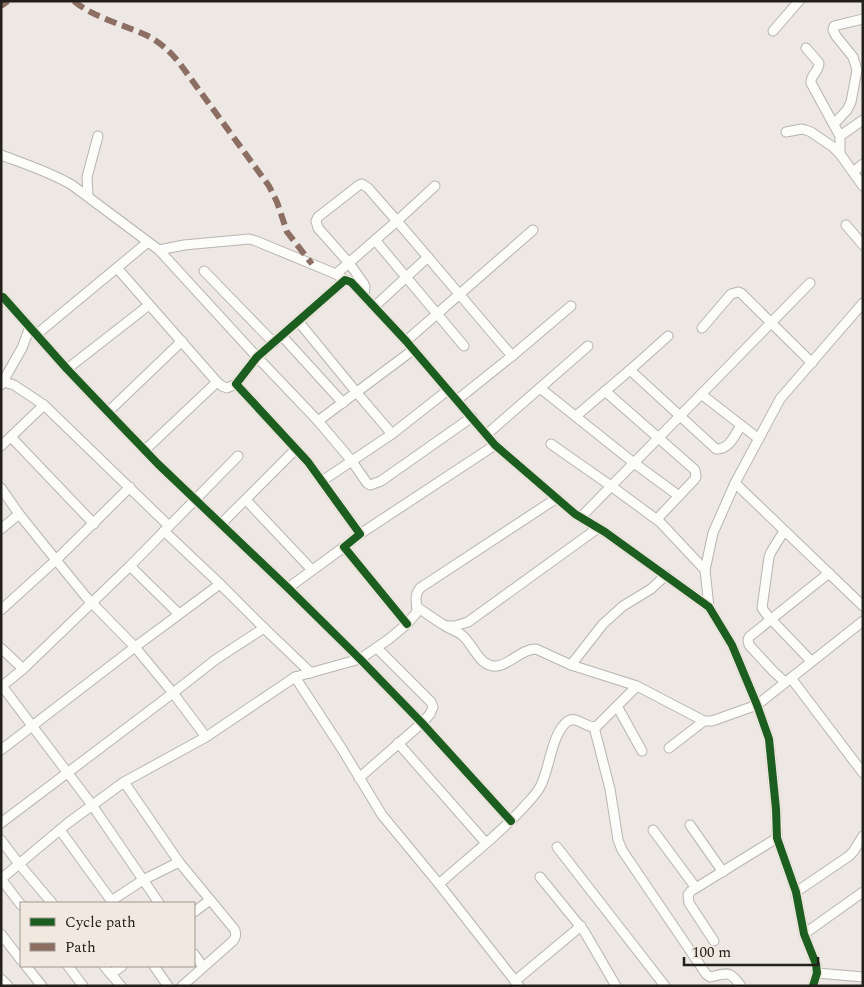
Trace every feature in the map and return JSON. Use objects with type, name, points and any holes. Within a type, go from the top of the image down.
[{"type":"street","points":[[773,31],[799,1]]},
{"type":"street","points":[[834,124],[851,102],[857,70],[853,57],[836,36],[833,30],[834,26],[863,19]]},
{"type":"street","points":[[806,48],[820,66],[812,77],[811,83],[840,136],[840,154]]},
{"type":"street","points":[[840,136],[863,120]]},
{"type":"street","points":[[786,132],[802,130],[811,132],[833,147],[863,186]]},
{"type":"street","points":[[88,196],[88,177],[98,136]]},
{"type":"street","points":[[1,155],[59,177],[88,196],[159,250],[318,421],[370,485],[375,484],[472,417]]},
{"type":"street","points":[[853,172],[863,164]]},
{"type":"street","points":[[364,296],[364,284],[349,263],[318,228],[316,221],[318,217],[362,184],[368,188],[397,221],[512,356]]},
{"type":"street","points":[[336,274],[435,186]]},
{"type":"street","points":[[846,225],[863,245]]},
{"type":"street","points":[[406,340],[533,230]]},
{"type":"street","points":[[159,250],[184,245],[248,239],[336,274],[351,282],[406,340],[495,445],[575,514],[598,528],[709,607],[732,645],[769,739],[777,838],[796,892],[804,934],[816,964],[817,973],[813,986]]},
{"type":"street","points":[[375,240],[464,346]]},
{"type":"street","points":[[148,242],[117,268],[33,330],[2,382],[14,385],[44,405],[130,487],[220,584],[311,673]]},
{"type":"street","points":[[374,307],[428,257]]},
{"type":"street","points":[[117,268],[217,382],[227,388],[236,384],[257,357],[345,280]]},
{"type":"street","points":[[204,271],[274,343]]},
{"type":"street","points":[[581,517],[810,283]]},
{"type":"street","points":[[702,328],[731,294],[738,292],[812,363]]},
{"type":"street","points":[[3,297],[67,370],[145,450],[360,659],[422,723],[511,821]]},
{"type":"street","points":[[709,607],[705,570],[714,533],[735,483],[780,399],[863,303]]},
{"type":"street","points":[[67,370],[149,305]]},
{"type":"street","points":[[457,400],[571,306]]},
{"type":"street","points":[[298,321],[392,434]]},
{"type":"street","points":[[282,336],[343,403]]},
{"type":"street","points":[[576,416],[668,336]]},
{"type":"street","points":[[108,412],[182,341]]},
{"type":"street","points":[[486,435],[588,346]]},
{"type":"street","points":[[318,421],[413,350]]},
{"type":"street","points":[[630,370],[716,450],[720,450],[729,444],[741,425]]},
{"type":"street","points":[[145,450],[217,382]]},
{"type":"street","points":[[236,384],[308,462],[360,534]]},
{"type":"street","points":[[540,388],[679,496]]},
{"type":"street","points":[[322,481],[392,434],[448,390]]},
{"type":"street","points":[[605,390],[695,470],[696,477],[694,480],[656,519]]},
{"type":"street","points":[[701,394],[759,439]]},
{"type":"street","points":[[1,446],[44,405]]},
{"type":"street","points":[[11,437],[94,524]]},
{"type":"street","points":[[552,444],[656,519],[705,570]]},
{"type":"street","points":[[288,588],[360,534],[495,445]]},
{"type":"street","points":[[222,524],[296,449]]},
{"type":"street","points":[[158,902],[92,805],[2,687],[130,566],[238,456]]},
{"type":"street","points":[[735,483],[863,606]]},
{"type":"street","points":[[1,610],[94,524],[130,487]]},
{"type":"street","points":[[1,488],[56,560],[92,603],[135,647],[206,736]]},
{"type":"street","points":[[20,904],[1,879],[92,805],[124,782],[206,736],[295,677],[360,659],[377,648],[407,624],[416,612],[416,598],[420,588],[557,498]]},
{"type":"street","points":[[246,500],[312,570]]},
{"type":"street","points":[[1,528],[19,514]]},
{"type":"street","points":[[445,626],[455,626],[468,622],[598,528]]},
{"type":"street","points":[[784,531],[771,552],[768,561],[762,608],[812,661]]},
{"type":"street","points":[[344,547],[407,624]]},
{"type":"street","points":[[130,566],[179,614]]},
{"type":"street","points":[[829,573],[751,635],[748,640],[749,645],[773,671],[788,680],[861,767]]},
{"type":"street","points":[[570,665],[603,624],[623,606],[651,589],[666,576]]},
{"type":"street","points":[[1,750],[220,584]]},
{"type":"street","points":[[417,607],[463,636],[478,656],[490,665],[503,664],[524,651],[536,649],[570,665],[637,686],[704,721],[712,721],[757,705],[863,621]]},
{"type":"street","points":[[1,823],[215,660],[264,628]]},
{"type":"street","points":[[1,648],[23,669]]},
{"type":"street","points":[[360,778],[422,723],[433,707],[431,702],[377,648]]},
{"type":"street","points":[[295,677],[382,815],[518,983],[581,926]]},
{"type":"street","points":[[439,884],[511,821],[536,794],[542,783],[556,738],[567,722],[574,720],[590,727],[597,726],[637,686]]},
{"type":"street","points":[[617,706],[642,751]]},
{"type":"street","points":[[669,748],[704,721]]},
{"type":"street","points":[[594,727],[610,789],[618,840],[622,850],[706,974],[710,977],[728,973],[734,976],[741,986]]},
{"type":"street","points":[[398,743],[486,843]]},
{"type":"street","points":[[124,782],[180,862],[236,935],[233,941],[182,986]]},
{"type":"street","points":[[690,825],[723,872]]},
{"type":"street","points":[[60,830],[112,902],[143,880],[180,862]]},
{"type":"street","points":[[653,830],[696,888]]},
{"type":"street","points":[[796,892],[849,856],[863,836]]},
{"type":"street","points":[[714,941],[689,903],[688,895],[691,891],[777,838]]},
{"type":"street","points":[[1,840],[51,902]]},
{"type":"street","points":[[557,847],[665,986]]},
{"type":"street","points":[[540,876],[581,926],[616,986]]},
{"type":"street","points":[[804,934],[863,892]]},
{"type":"street","points":[[195,911],[210,900]]},
{"type":"street","points":[[1,934],[20,959]]},
{"type":"street","points":[[195,955],[203,967]]},
{"type":"street","points":[[27,967],[42,986]]},
{"type":"street","points":[[69,967],[83,986]]},
{"type":"street","points":[[105,967],[121,986]]},
{"type":"street","points":[[112,974],[121,967]]},
{"type":"street","points":[[155,967],[168,986]]},
{"type":"street","points":[[817,973],[863,977]]},
{"type":"street","points":[[1,979],[8,986]]},
{"type":"marked path","points":[[1,6],[8,1]]},
{"type":"marked path","points":[[74,1],[90,12],[152,38],[178,61],[269,186],[277,202],[287,232],[312,264]]},
{"type":"cycle path","points":[[407,624],[344,547],[360,534],[308,462],[236,384],[257,357],[345,280],[351,282],[406,341],[495,445],[575,514],[605,532],[709,607],[732,645],[769,739],[777,838],[796,892],[804,934],[816,964],[817,973],[813,986]]},
{"type":"cycle path","points":[[3,297],[67,369],[158,464],[360,659],[422,723],[511,821]]}]
